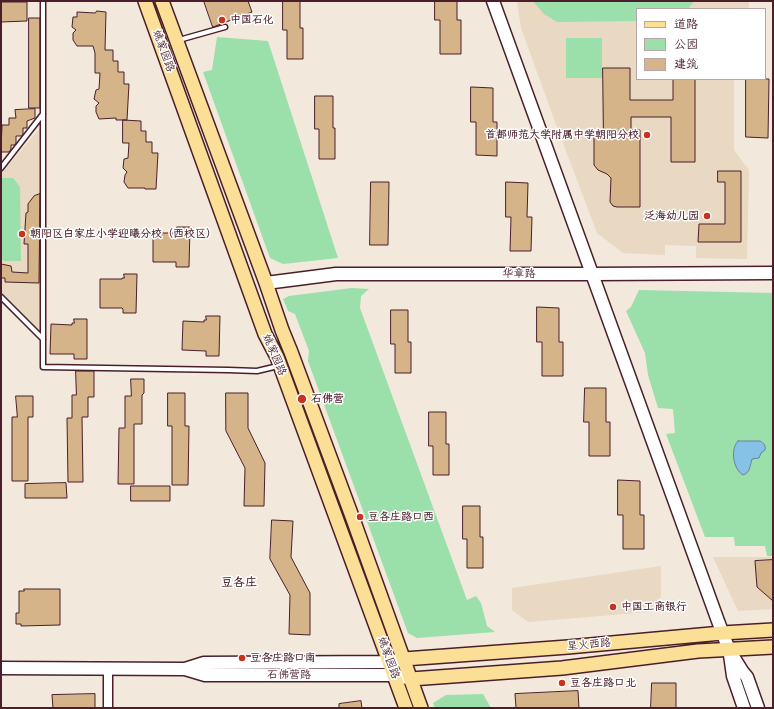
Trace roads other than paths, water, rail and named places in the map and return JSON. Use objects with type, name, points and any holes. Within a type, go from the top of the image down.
[{"type":"main road","name":"姚家园路","points":[[145,1],[265,334],[277,358],[406,708]]},
{"type":"main road","name":"姚家园路","points":[[162,1],[282,330],[351,511],[421,708]]},
{"type":"main road","name":"星火西路","points":[[404,659],[773,630]]},
{"type":"main road","name":"星火西路","points":[[410,678],[562,668],[698,651],[773,647]]},
{"type":"street","points":[[493,1],[722,633],[729,650],[747,677],[758,708]]},
{"type":"street","name":"华章路","points":[[266,283],[336,274],[773,273]]},
{"type":"street","points":[[729,650],[733,676],[744,708]]},
{"type":"street","name":"石佛营路","points":[[1,668],[185,668],[204,663],[389,662],[404,659]]},
{"type":"street","points":[[108,668],[108,708]]},
{"type":"street","name":"石佛营路","points":[[185,668],[205,674],[394,675],[410,678]]},
{"type":"lane","points":[[43,1],[43,367],[257,371],[280,366]]},
{"type":"lane","points":[[176,41],[225,27]]},
{"type":"lane","points":[[1,168],[43,113]]},
{"type":"lane","points":[[1,298],[43,338]]},
{"type":"water","points":[[738,441],[760,441],[765,447],[765,450],[761,453],[759,458],[752,459],[748,471],[743,475],[735,464],[733,454]]},
{"type":"place","name":"中国石化","points":[[222,20]]},
{"type":"place","name":"首都师范大学附属中学朝阳分校","points":[[647,135]]},
{"type":"place","name":"泛海幼儿园","points":[[707,216]]},
{"type":"place","name":"朝阳区白家庄小学迎曦分校（西校区）","points":[[22,234]]},
{"type":"place","name":"石佛营","points":[[302,399]]},
{"type":"place","name":"豆各庄路口西","points":[[360,517]]},
{"type":"place","name":"中国工商银行","points":[[613,607]]},
{"type":"place","name":"豆各庄路口南","points":[[242,658]]},
{"type":"place","name":"豆各庄路口北","points":[[562,683]]},
{"type":"district","name":"豆各庄","points":[[239,583]]}]
